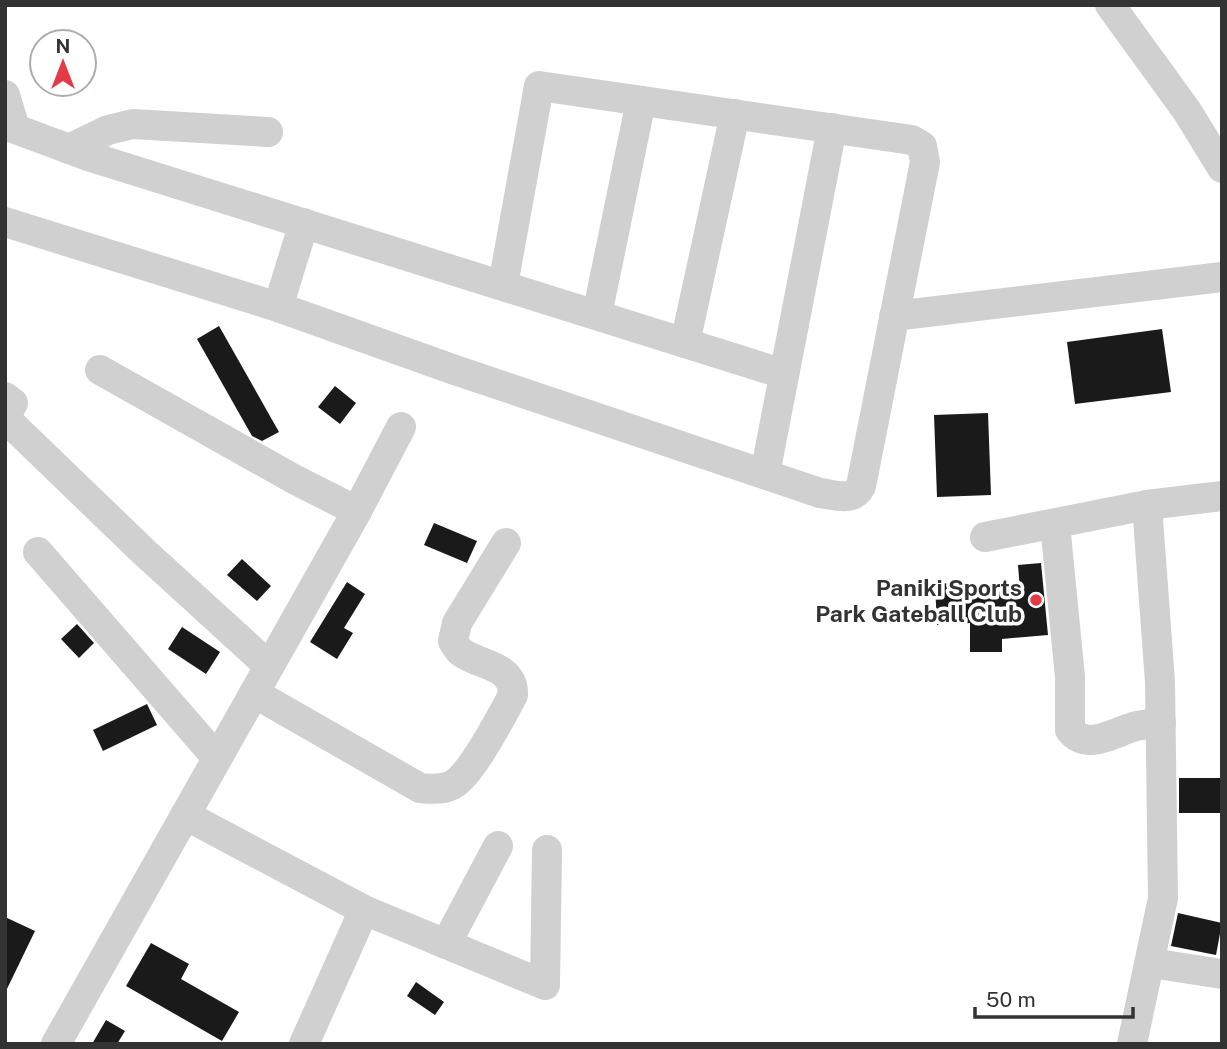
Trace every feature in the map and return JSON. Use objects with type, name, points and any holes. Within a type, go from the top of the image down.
[{"type":"street","points":[[1110,5],[1186,111],[1222,168]]},
{"type":"street","points":[[5,222],[278,307],[820,493],[848,497],[858,493],[861,486],[925,162],[922,146],[912,140],[539,86],[503,285]]},
{"type":"street","points":[[5,95],[10,127],[69,149],[784,374]]},
{"type":"street","points":[[597,315],[641,100]]},
{"type":"street","points":[[685,343],[734,114]]},
{"type":"street","points":[[69,149],[108,130],[133,124],[268,132]]},
{"type":"street","points":[[765,474],[832,128]]},
{"type":"street","points":[[278,307],[304,223]]},
{"type":"street","points":[[894,316],[1222,277]]},
{"type":"street","points":[[100,370],[292,478],[357,511]]},
{"type":"street","points":[[5,397],[13,403],[5,418],[12,426],[269,666]]},
{"type":"street","points":[[55,1044],[357,511],[401,428]]},
{"type":"street","points":[[985,537],[1147,505],[1222,496]]},
{"type":"street","points":[[1132,1044],[1163,898],[1161,723],[1147,505]]},
{"type":"street","points":[[1055,524],[1070,677],[1070,730],[1077,737],[1093,741],[1143,724],[1161,723]]},
{"type":"street","points":[[254,693],[420,788],[440,789],[454,785],[477,757],[513,695],[509,677],[500,670],[462,653],[453,641],[457,623],[506,543]]},
{"type":"street","points":[[38,552],[217,758]]},
{"type":"street","points":[[185,815],[364,910],[545,985],[547,850]]},
{"type":"street","points":[[446,944],[498,846]]},
{"type":"street","points":[[304,1044],[364,910]]},
{"type":"street","points":[[1151,963],[1222,974]]},
{"type":"building","points":[[219,326],[279,432],[262,441],[252,436],[197,339]]},
{"type":"building","points":[[1162,329],[1171,392],[1075,404],[1067,342]]},
{"type":"building","points":[[335,386],[356,403],[340,424],[318,407]]},
{"type":"building","points":[[988,413],[991,495],[937,497],[934,415]]},
{"type":"building","points":[[434,523],[477,541],[467,563],[424,545]]},
{"type":"building","points":[[242,559],[271,586],[257,601],[227,575]]},
{"type":"building","points":[[1041,563],[1048,635],[1002,639],[1002,652],[970,652],[970,623],[937,625],[935,584],[970,582],[970,594],[1020,590],[1018,565]]},
{"type":"building","points":[[347,582],[365,594],[344,628],[353,633],[337,659],[310,642]]},
{"type":"building","points":[[77,624],[94,643],[79,658],[61,639]]},
{"type":"building","points":[[182,627],[220,652],[206,674],[168,649]]},
{"type":"building","points":[[147,704],[157,725],[103,751],[93,730]]},
{"type":"building","points":[[1179,778],[1222,778],[1222,813],[1179,813]]},
{"type":"building","points":[[1178,913],[1222,923],[1216,955],[1171,946]]},
{"type":"building","points":[[5,917],[35,931],[5,993]]},
{"type":"building","points":[[151,943],[189,964],[181,979],[239,1012],[222,1041],[126,986]]},
{"type":"building","points":[[416,982],[444,1002],[435,1015],[407,996]]},
{"type":"building","points":[[106,1020],[125,1031],[117,1044],[92,1044]]},
{"type":"place","name":"Paniki Sports Park Gateball Club","points":[[1036,600]]}]
